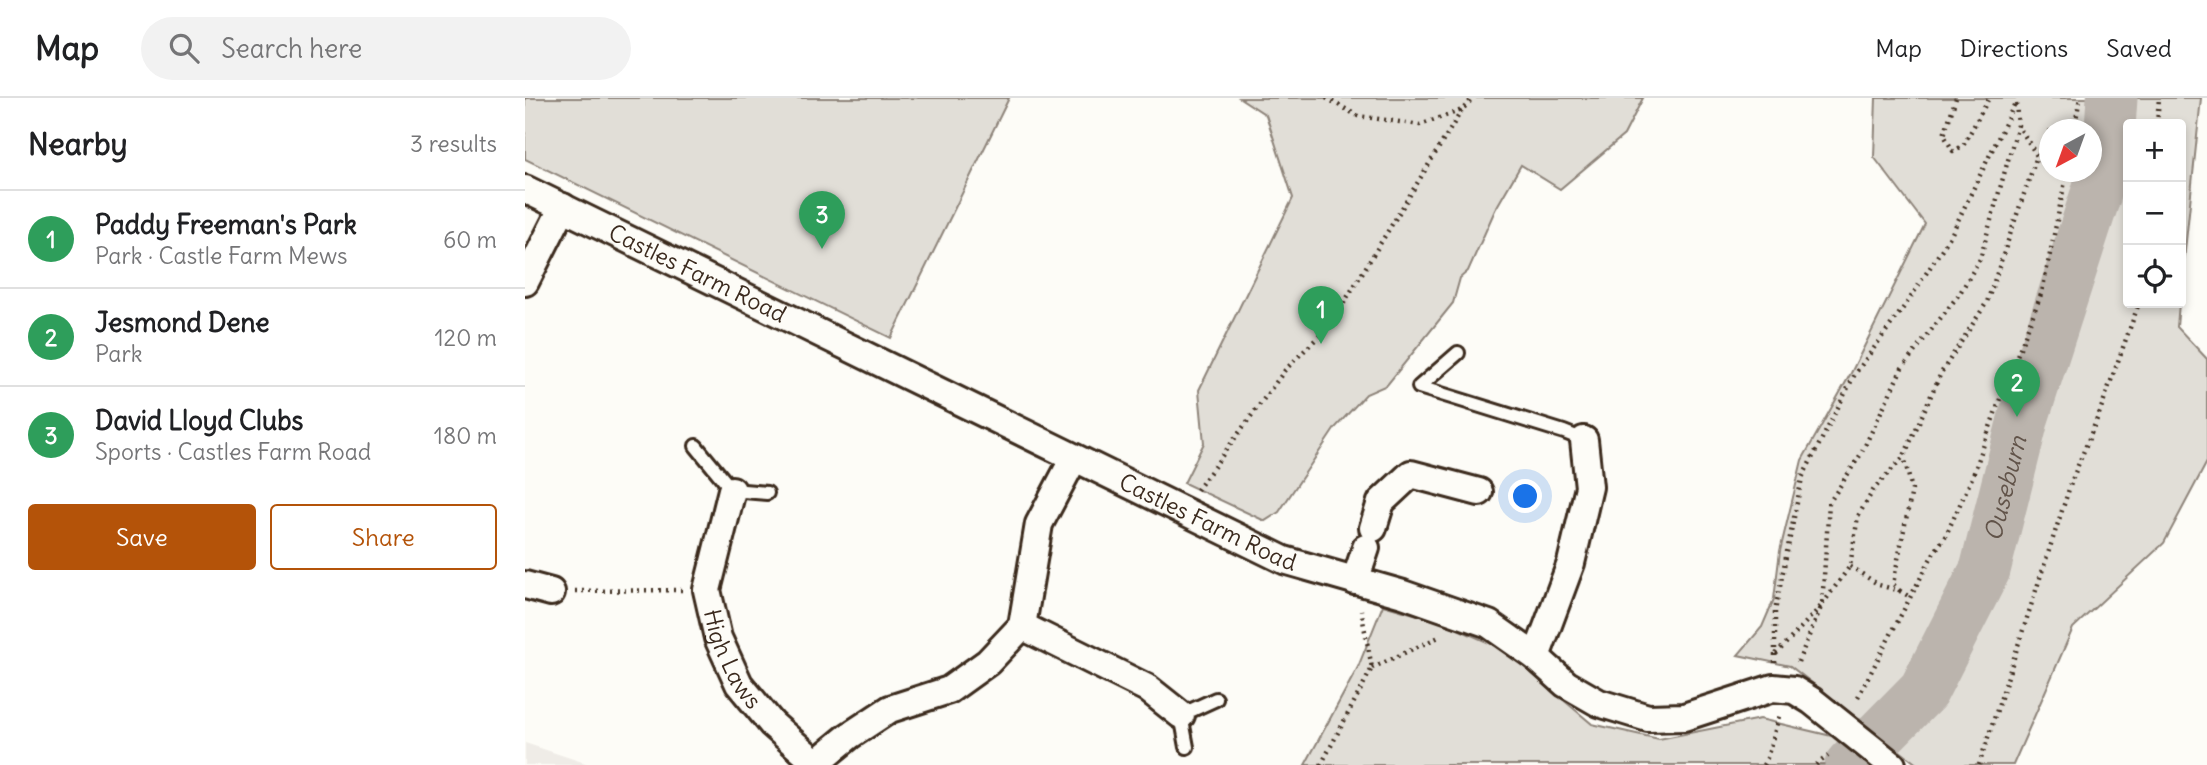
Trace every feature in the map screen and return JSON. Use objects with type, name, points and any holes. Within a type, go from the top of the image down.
[{"type":"street","name":"Castles Farm Road","points":[[525,189],[1284,560],[1403,594],[1489,624],[1536,657],[1566,684],[1599,703],[1648,718],[1683,717],[1773,688],[1794,690],[1812,701],[1892,765]]},
{"type":"street","points":[[525,282],[563,207]]},
{"type":"street","points":[[1536,657],[1571,562],[1589,487],[1584,440]]},
{"type":"street","points":[[1074,458],[1039,524],[1022,625],[1147,688],[1181,715]]},
{"type":"street","points":[[1356,581],[1381,502],[1411,474],[1479,492]]},
{"type":"street","name":"High Laws","points":[[732,490],[707,590],[718,638],[739,684],[772,724],[817,764],[849,736],[890,709],[949,691],[988,662],[1022,625]]},
{"type":"street","points":[[525,585],[551,592]]},
{"type":"lane","points":[[1458,353],[1419,387],[1584,440]]},
{"type":"lane","points":[[696,446],[732,490],[767,494]]},
{"type":"lane","points":[[1187,747],[1181,715],[1216,699]]},
{"type":"path","points":[[1326,98],[1359,116],[1420,125],[1462,110]]},
{"type":"path","points":[[1182,510],[1285,370],[1331,324],[1462,110],[1473,98]]},
{"type":"path","points":[[1956,98],[1944,135],[1953,151],[1963,146],[1989,98]]},
{"type":"path","points":[[2076,119],[2080,98]]},
{"type":"path","points":[[2157,119],[2159,98]]},
{"type":"path","points":[[1798,662],[1822,604],[1829,503],[1861,454],[1902,368],[1960,293],[1980,259],[2018,125],[2016,99]]},
{"type":"path","points":[[2016,99],[1951,235],[1909,300],[1855,374],[1802,478],[1775,611],[1775,654],[1822,604],[1850,566],[1858,516],[1874,489],[1904,456],[1941,373],[1987,302],[2037,156],[2018,125]]},
{"type":"path","points":[[1858,696],[1932,556],[1946,535],[1972,478],[2042,292],[2065,182]]},
{"type":"path","points":[[1979,765],[2072,480],[2137,308]]},
{"type":"path","points":[[1904,456],[1912,490],[1893,584],[1910,597]]},
{"type":"path","points":[[1850,566],[1879,585],[1900,591]]},
{"type":"path","points":[[1356,581],[1372,668]]},
{"type":"path","points":[[551,592],[707,590]]},
{"type":"path","points":[[1321,765],[1372,668],[1476,619]]},
{"type":"path","points":[[1763,765],[1780,710]]},
{"type":"path","points":[[1816,765],[1828,756]]},
{"type":"shaded area","points":[[525,98],[1009,98],[891,338],[525,159]]},
{"type":"shaded area","points":[[1240,98],[1643,98],[1624,135],[1560,189],[1521,165],[1495,210],[1468,271],[1460,278],[1453,303],[1387,385],[1366,394],[1335,428],[1279,512],[1265,521],[1184,483],[1204,443],[1199,390],[1293,198],[1266,115]]},
{"type":"shaded area","points":[[1876,98],[2201,98],[2186,241],[2186,119],[2123,119],[2123,308],[2179,308],[2177,327],[2207,359],[2207,462],[2164,543],[2073,628],[2013,765],[1918,765],[1790,666],[1738,655],[1762,627],[1774,599],[1780,551],[1802,460],[1851,373],[1925,224],[1874,157]]},
{"type":"shaded area","points":[[1383,605],[1442,622],[1503,649],[1592,724],[1659,739],[1760,719],[1840,738],[1872,765],[1305,765],[1358,667]]},
{"type":"shaded area","points":[[525,743],[591,765],[525,765]]},
{"type":"waterway","name":"Ouseburn","points":[[1850,765],[1924,690],[1985,570],[2024,416],[2108,157],[2112,98]]},
{"type":"place","name":"David Lloyd Clubs","points":[[822,249]]},
{"type":"place","name":"Paddy Freeman's Park","points":[[1321,344]]},
{"type":"place","name":"Jesmond Dene","points":[[2017,417]]}]
